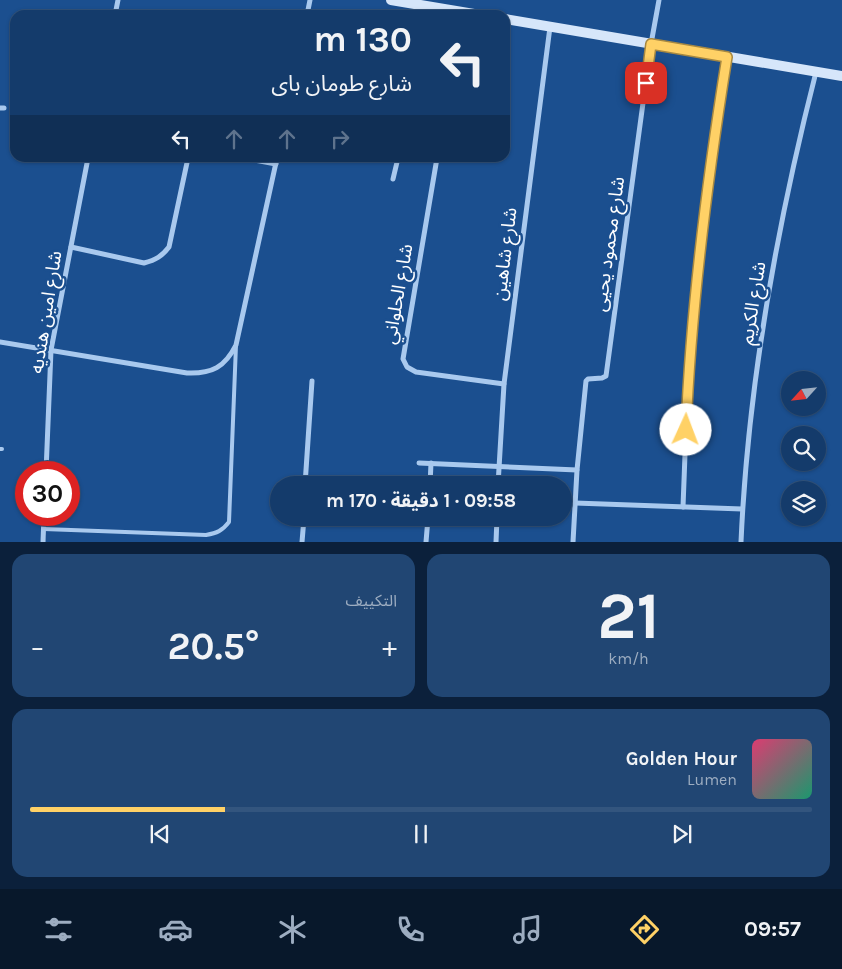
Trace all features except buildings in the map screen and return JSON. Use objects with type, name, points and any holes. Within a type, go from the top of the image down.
[{"type":"street","points":[[651,44],[659,0]]},
{"type":"street","points":[[398,1],[422,10]]},
{"type":"street","points":[[510,20],[842,76]]},
{"type":"street","name":"شارع شاهين","points":[[498,476],[504,384],[550,26]]},
{"type":"street","name":"شارع محمود يحيى","points":[[577,470],[587,379],[606,376],[651,44]]},
{"type":"street","points":[[683,507],[687,391],[696,279],[709,168],[727,57]]},
{"type":"street","name":"شارع الكريم","points":[[741,542],[742,509],[750,426],[773,270],[788,192],[816,72]]},
{"type":"street","name":"شارع امين هنديه","points":[[46,461],[51,350],[87,162]]},
{"type":"street","points":[[71,247],[144,263],[163,255],[169,247],[187,162]]},
{"type":"street","points":[[0,342],[187,373],[200,374],[212,371],[231,356],[236,345],[276,164],[265,162]]},
{"type":"street","points":[[393,179],[397,162]]},
{"type":"street","name":"شارع الحلواني","points":[[436,162],[403,359],[407,367],[416,372],[504,384]]},
{"type":"street","points":[[306,476],[312,381]]},
{"type":"street","points":[[419,463],[577,470],[572,542]]},
{"type":"street","points":[[430,476],[431,463]]},
{"type":"street","points":[[575,503],[742,509]]},
{"type":"street","points":[[302,542],[303,526]]},
{"type":"street","points":[[426,542],[427,526]]},
{"type":"street","points":[[496,542],[497,526]]},
{"type":"street","points":[[43,542],[44,529]]},
{"type":"lane","points":[[44,529],[206,535],[217,533],[224,529],[229,522],[236,345]]},
{"type":"route","points":[[646,83],[651,44],[727,57],[709,168],[696,279],[687,391],[686,430]]}]
